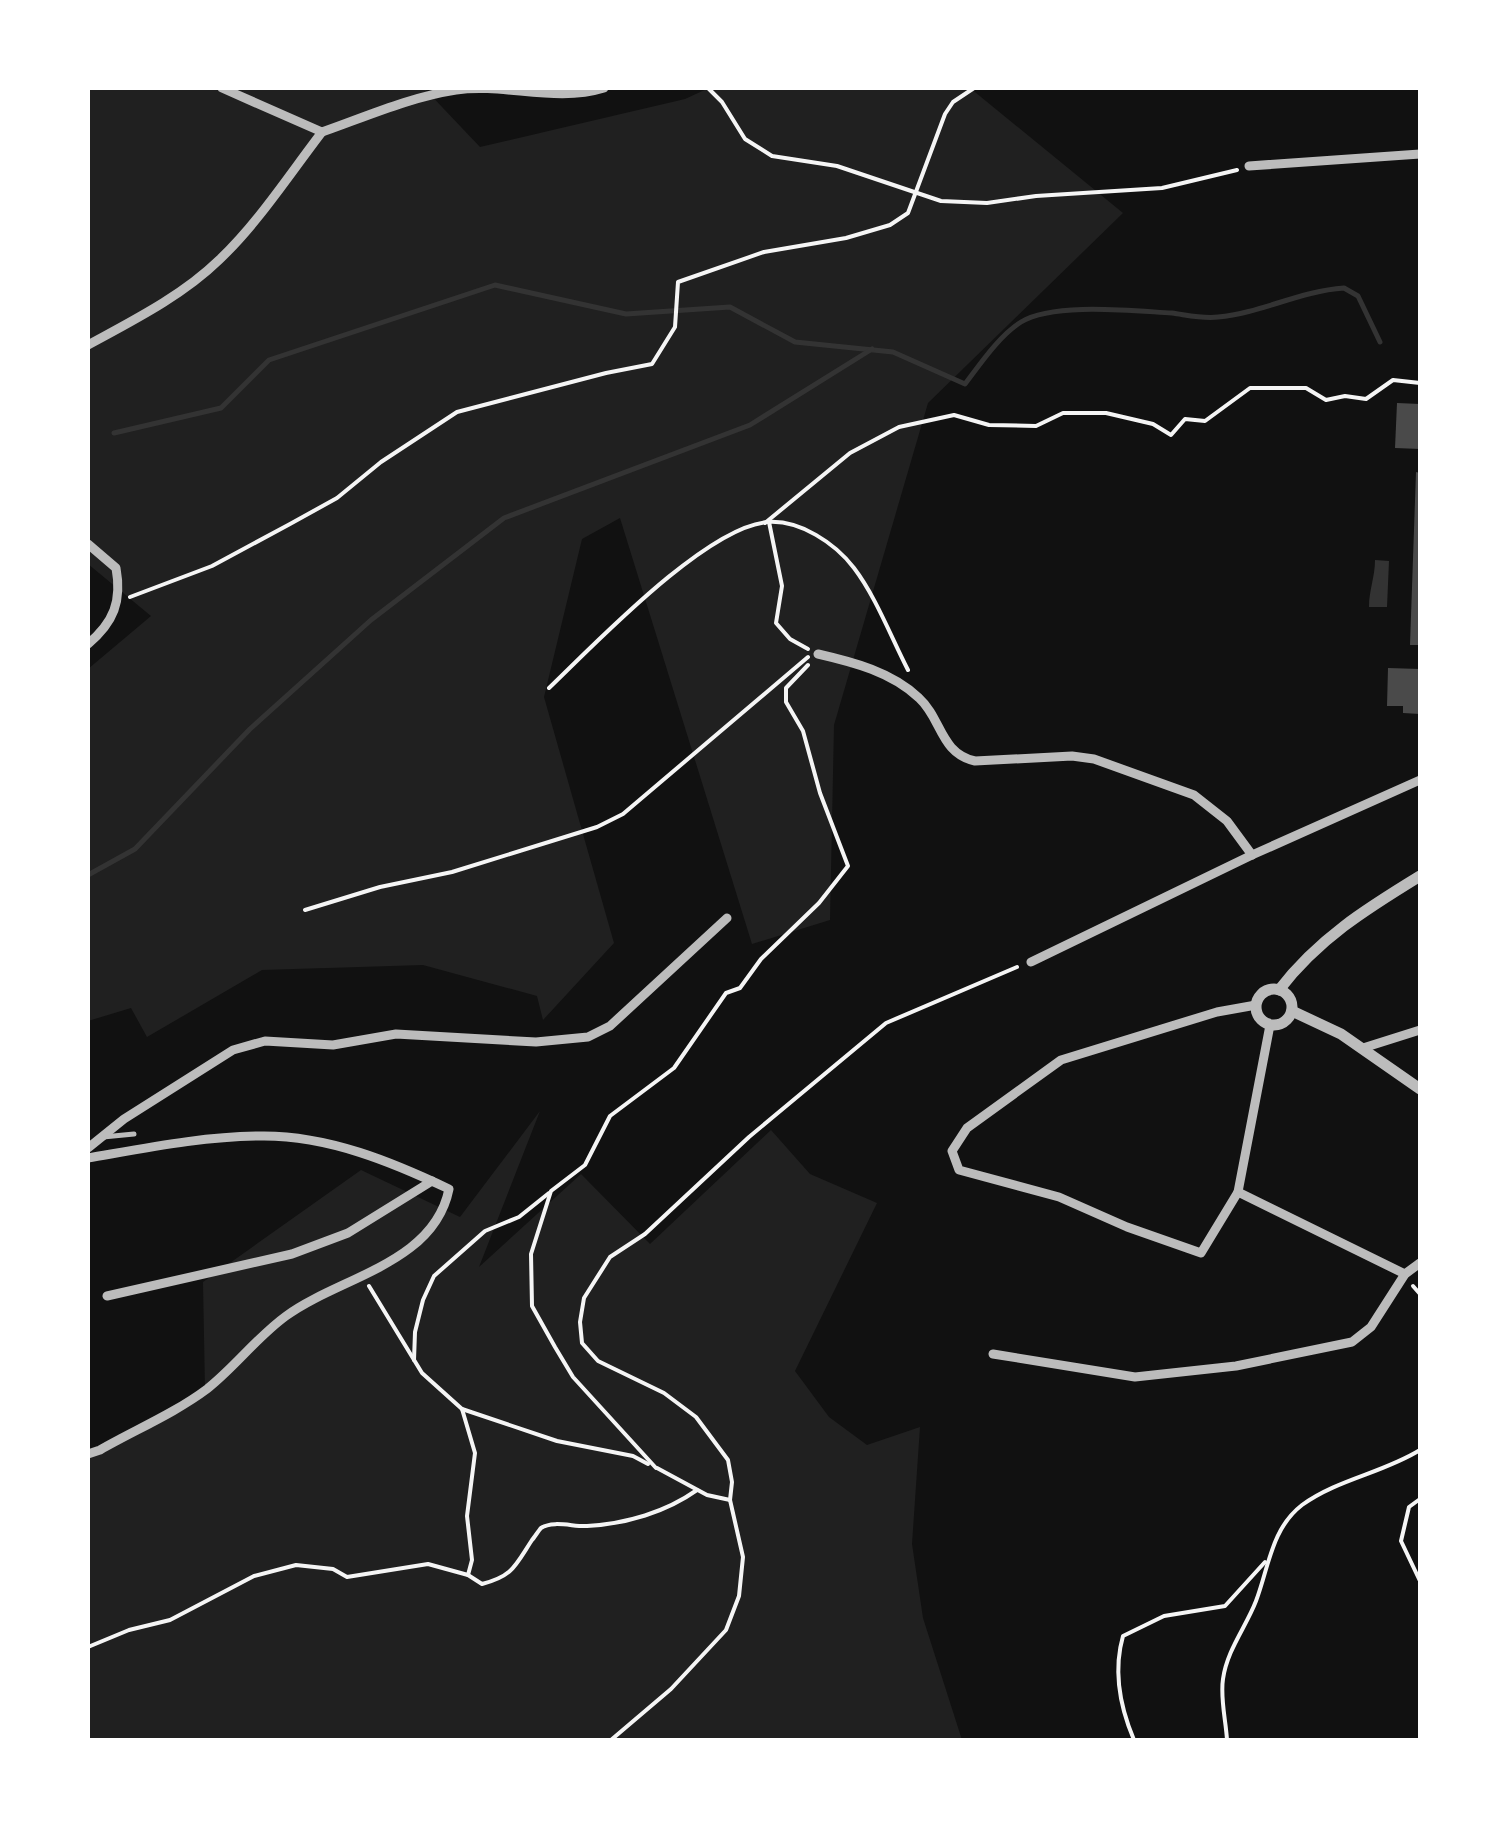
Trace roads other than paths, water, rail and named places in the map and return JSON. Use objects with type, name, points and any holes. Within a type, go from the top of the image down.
[{"type":"street","points":[[222,88],[322,132]]},
{"type":"street","points":[[88,345],[180,291],[218,261],[322,132],[420,98],[460,90],[554,94],[604,88]]},
{"type":"street","points":[[1248,166],[1420,154]]},
{"type":"street","points":[[88,544],[116,568],[118,601],[118,609],[91,638]]},
{"type":"street","points":[[818,654],[883,674],[905,686],[924,701],[946,744],[964,758],[1094,759],[1194,795],[1227,821],[1252,856]]},
{"type":"street","points":[[1031,962],[1420,780]]},
{"type":"street","points":[[1279,990],[1300,962],[1352,917],[1420,876]]},
{"type":"street","points":[[88,1148],[124,1118],[233,1050],[265,1041],[333,1045],[396,1034],[536,1042],[588,1037],[610,1026],[727,918]]},
{"type":"street","points":[[1279,990],[1290,998],[1292,1011],[1283,1023],[1270,1025],[1258,1016],[1256,1004],[1264,992],[1279,990]]},
{"type":"street","points":[[1256,1004],[1217,1012],[1060,1060],[967,1128],[952,1151],[958,1170],[1060,1197],[1127,1227],[1201,1253],[1238,1192],[1270,1025]]},
{"type":"street","points":[[1292,1011],[1341,1034],[1420,1089]]},
{"type":"street","points":[[1363,1048],[1420,1030]]},
{"type":"street","points":[[88,1158],[194,1141],[266,1136],[322,1143],[394,1163],[449,1189],[445,1208],[426,1234],[364,1276],[303,1304],[205,1390],[88,1454]]},
{"type":"street","points":[[107,1296],[292,1254],[348,1234],[432,1180]]},
{"type":"street","points":[[1238,1192],[1404,1274]]},
{"type":"street","points":[[992,1354],[1136,1377],[1236,1366],[1352,1342],[1371,1327],[1404,1274],[1420,1263]]},
{"type":"lane","points":[[101,1137],[134,1134]]},
{"type":"waterway","points":[[114,433],[221,408],[269,360],[495,285],[626,314],[730,307],[795,342],[893,352],[965,384],[1013,328],[1053,312],[1094,309],[1212,317],[1344,288],[1358,296],[1380,342]]},
{"type":"waterway","points":[[88,875],[135,849],[250,729],[371,620],[504,518],[750,425],[872,349]]}]
